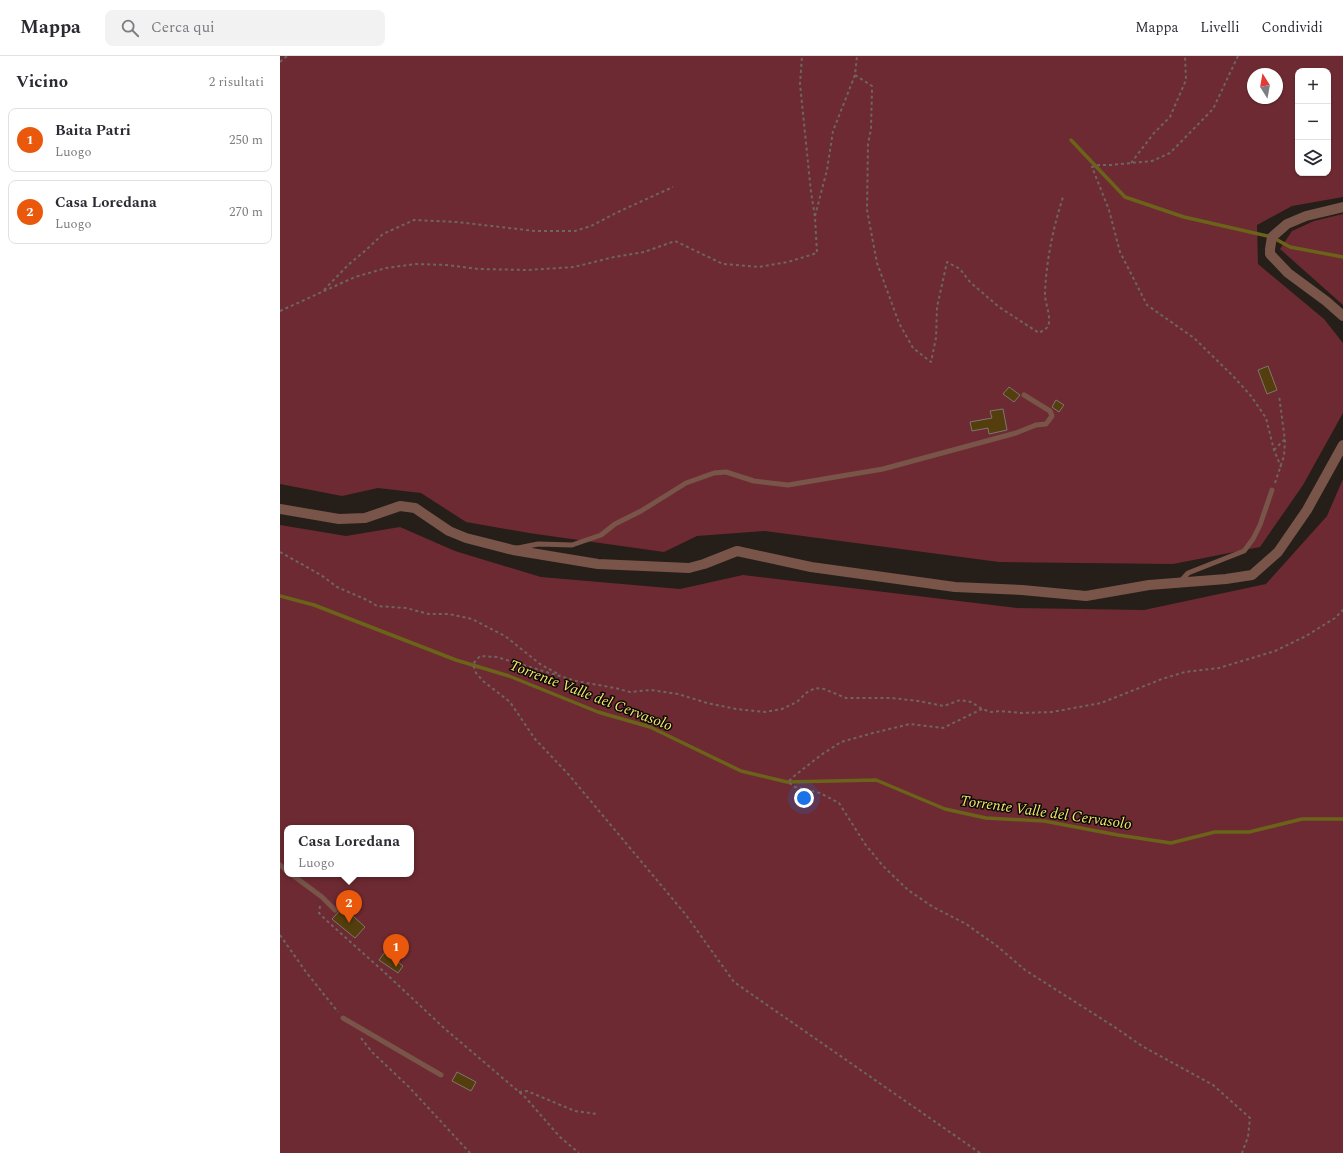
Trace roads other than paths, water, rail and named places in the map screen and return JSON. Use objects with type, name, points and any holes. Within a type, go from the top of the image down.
[{"type":"street","points":[[1343,207],[1306,216],[1287,224],[1272,237],[1270,254],[1288,273],[1326,301],[1343,316]]},
{"type":"street","points":[[280,509],[339,519],[365,518],[400,506],[415,508],[449,531],[466,538],[513,550],[598,564],[689,568],[704,564],[737,551],[810,567],[955,587],[1022,590],[1086,596],[1150,586],[1226,579],[1252,574],[1278,552],[1307,510],[1343,445]]},
{"type":"lane","points":[[513,550],[538,544],[572,545],[601,535],[615,524],[641,511],[686,482],[714,473],[726,472],[754,481],[788,485],[883,469],[1016,433],[1036,425],[1046,424],[1052,416],[1050,411],[1024,395]]},
{"type":"lane","points":[[1180,583],[1188,572],[1244,551],[1253,539],[1272,490]]},
{"type":"lane","points":[[295,877],[322,897],[335,910]]},
{"type":"lane","points":[[343,1018],[441,1075]]},
{"type":"waterway","points":[[1071,140],[1125,197],[1184,217],[1272,237],[1290,247],[1343,257]]},
{"type":"waterway","name":"Torrente Valle del Cervasolo","points":[[280,596],[314,605],[456,660],[509,676],[598,712],[650,727],[741,771],[787,782],[876,780],[945,809],[986,818],[1044,821],[1171,843],[1215,832],[1249,832],[1302,819],[1343,819]]},
{"type":"place","name":"Casa Loredana","points":[[349,923]]},
{"type":"place","name":"Baita Patri","points":[[396,967]]}]
